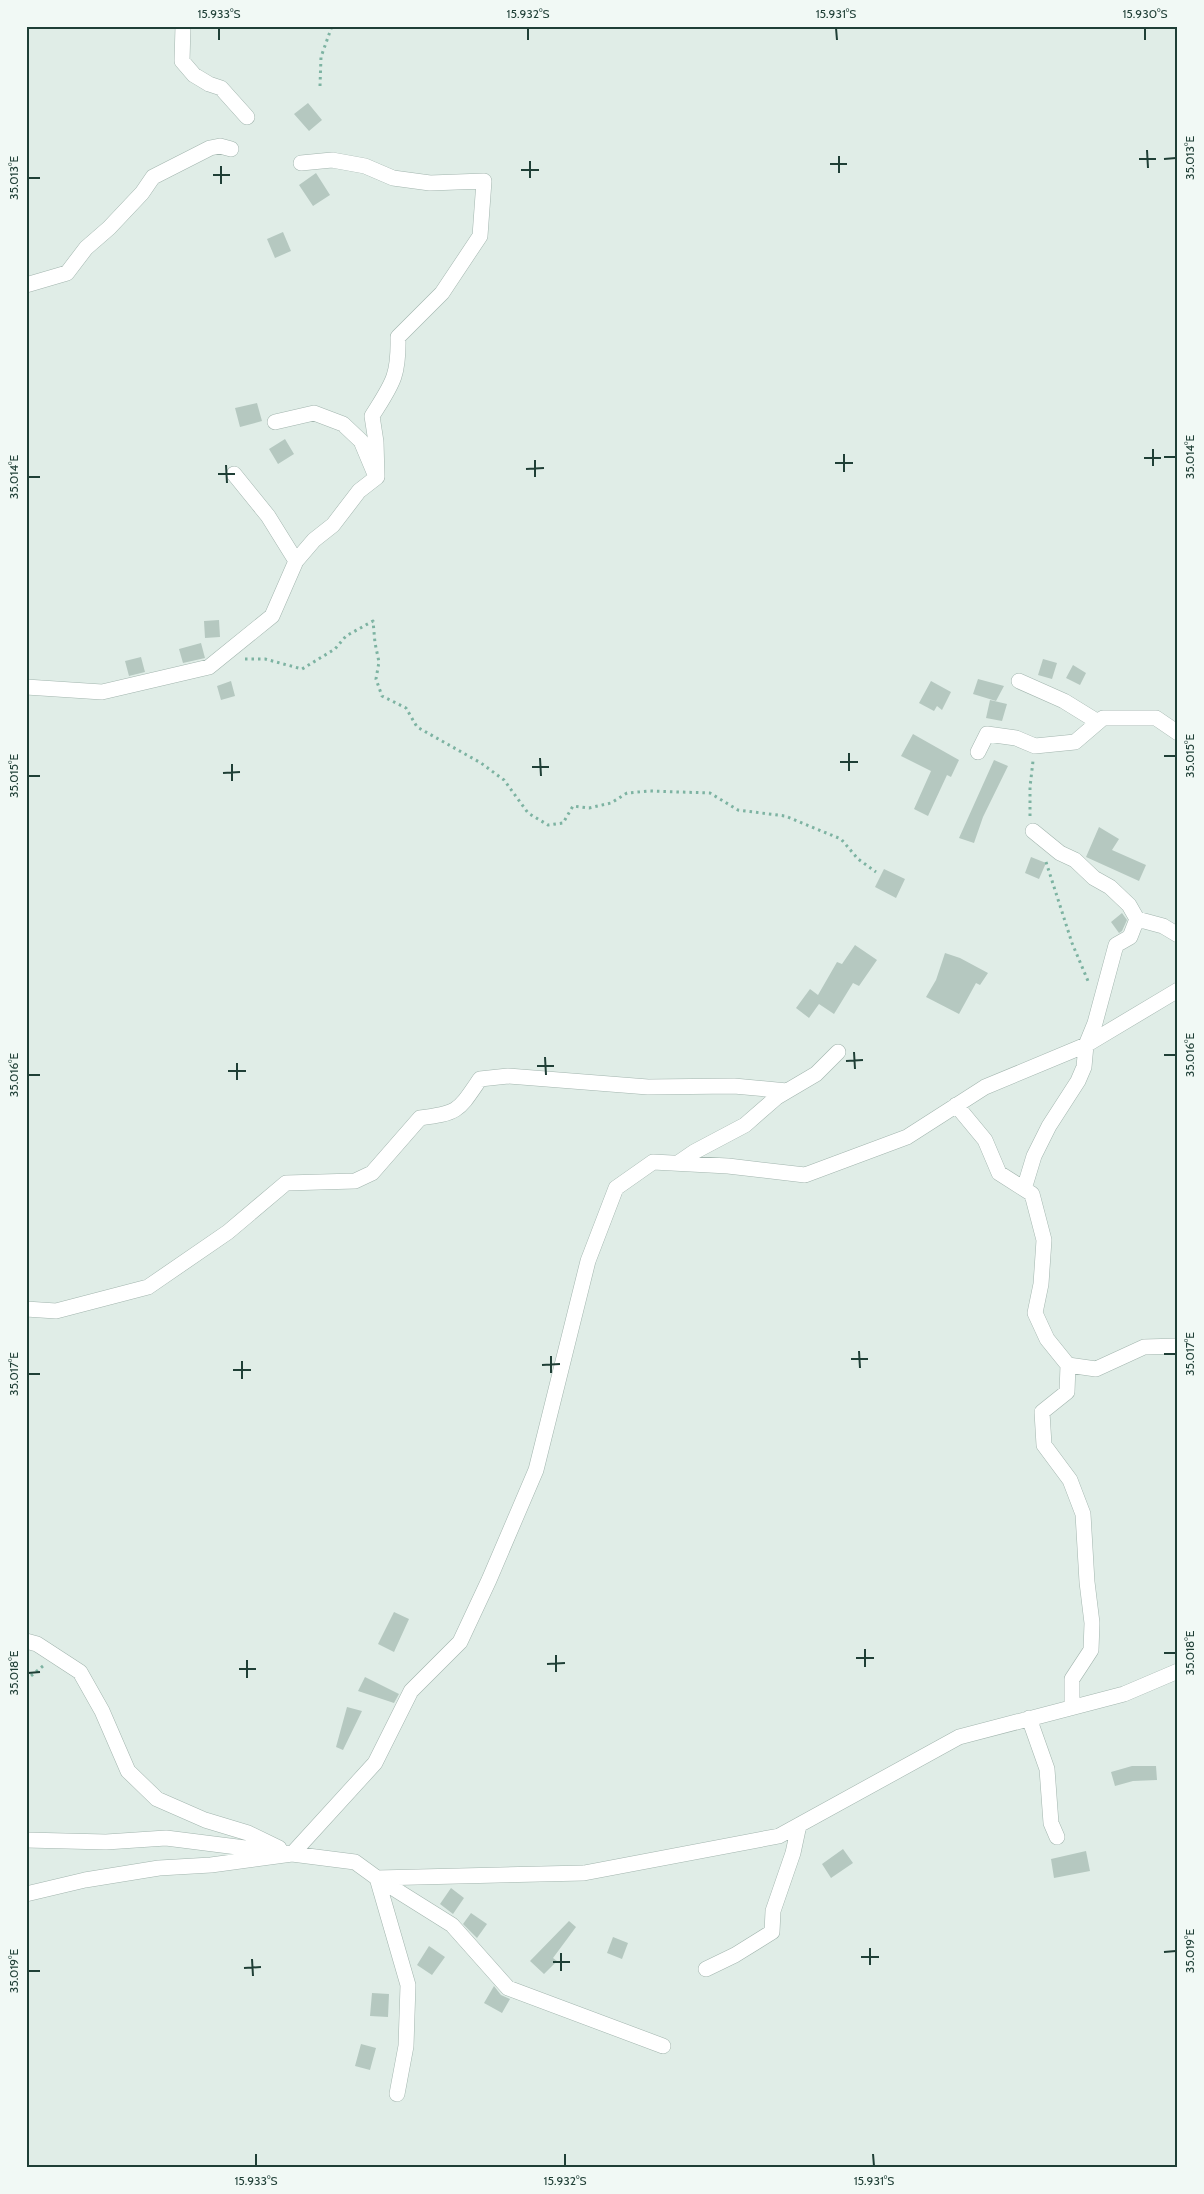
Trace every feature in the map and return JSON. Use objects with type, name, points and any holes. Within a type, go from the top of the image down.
[{"type":"street","points":[[183,26],[182,61],[194,75],[209,84],[221,88],[247,117]]},
{"type":"street","points":[[26,285],[67,272],[86,248],[109,228],[142,193],[153,177],[210,148],[220,146],[231,149]]},
{"type":"street","points":[[301,163],[332,160],[365,166],[393,178],[430,183],[484,181],[480,236],[442,293],[398,337],[399,364],[392,385],[372,416],[376,442],[377,478]]},
{"type":"street","points":[[275,422],[314,412],[343,424],[360,441],[377,478]]},
{"type":"street","points":[[234,474],[268,516],[296,561]]},
{"type":"street","points":[[26,687],[102,692],[209,667],[272,616],[296,561],[314,540],[333,525],[359,491],[377,478]]},
{"type":"street","points":[[1019,681],[1064,701],[1098,722]]},
{"type":"street","points":[[978,752],[987,734],[1016,738],[1035,746],[1075,742],[1103,718],[1156,718],[1178,733]]},
{"type":"street","points":[[1033,831],[1060,852],[1075,860],[1094,878],[1110,887],[1129,905],[1137,919],[1163,926],[1178,935]]},
{"type":"street","points":[[1024,1189],[1034,1156],[1078,1081],[1084,1067],[1086,1044],[1095,1022],[1116,945],[1130,937],[1137,919]]},
{"type":"street","points":[[26,1894],[84,1880],[151,1869],[292,1854],[375,1763],[411,1691],[460,1642],[490,1580],[536,1470],[588,1261],[616,1188],[653,1162],[728,1166],[805,1175],[907,1137],[986,1087],[1086,1044],[1178,990]]},
{"type":"street","points":[[678,1163],[694,1152],[745,1125],[758,1112],[787,1091],[816,1074],[838,1052]]},
{"type":"street","points":[[26,1309],[56,1310],[148,1287],[228,1232],[286,1183],[355,1181],[372,1173],[420,1118],[450,1114],[463,1104],[480,1079],[508,1076],[648,1088],[734,1086],[787,1091]]},
{"type":"street","points":[[956,1105],[985,1140],[999,1173],[1032,1194],[1044,1240],[1041,1284],[1035,1314],[1047,1339],[1068,1366],[1067,1392],[1042,1412],[1044,1445],[1070,1480],[1083,1514],[1087,1582],[1092,1623],[1091,1650],[1072,1680],[1072,1707]]},
{"type":"street","points":[[1068,1366],[1096,1370],[1144,1347],[1178,1346]]},
{"type":"street","points":[[26,1641],[37,1644],[80,1672],[102,1711],[128,1771],[157,1799],[206,1820],[248,1833],[292,1854]]},
{"type":"street","points":[[377,1878],[584,1873],[779,1836],[958,1737],[1124,1694],[1178,1671]]},
{"type":"street","points":[[1029,1718],[1047,1769],[1050,1823],[1057,1837]]},
{"type":"street","points":[[706,1968],[735,1955],[772,1932],[773,1911],[794,1853],[798,1825]]},
{"type":"street","points":[[26,1840],[106,1842],[166,1838],[355,1862],[452,1925],[508,1988],[664,2046]]},
{"type":"street","points":[[377,1878],[408,1985],[406,2046],[398,2094]]},
{"type":"path","points":[[320,86],[320,57],[332,26]]},
{"type":"path","points":[[226,653],[242,659],[265,659],[302,670],[334,649],[346,636],[373,621],[379,662],[376,679],[382,696],[406,708],[417,727],[481,762],[504,780],[528,813],[548,825],[563,823],[573,806],[589,808],[612,803],[627,794],[670,791],[710,793],[738,810],[785,816],[841,839],[858,859],[876,872]]},
{"type":"path","points":[[1028,743],[1034,764],[1029,808],[1033,831],[1046,862],[1072,943],[1098,1006]]},
{"type":"building","points":[[308,103],[322,120],[309,131],[294,114]]},
{"type":"building","points":[[316,173],[330,195],[313,206],[299,185]]},
{"type":"building","points":[[283,232],[291,251],[275,258],[267,239]]},
{"type":"building","points":[[257,403],[262,421],[240,427],[235,408]]},
{"type":"building","points":[[285,439],[294,454],[278,464],[269,449]]},
{"type":"building","points":[[219,620],[220,637],[205,638],[204,621]]},
{"type":"building","points":[[201,643],[205,658],[183,663],[179,649]]},
{"type":"building","points":[[141,657],[145,672],[129,676],[125,661]]},
{"type":"building","points":[[1043,659],[1057,663],[1052,679],[1038,675]]},
{"type":"building","points":[[1073,665],[1086,673],[1080,685],[1066,678]]},
{"type":"building","points":[[978,679],[1004,686],[996,701],[973,694]]},
{"type":"building","points":[[231,681],[235,696],[221,700],[217,686]]},
{"type":"building","points":[[931,681],[951,692],[942,710],[937,706],[934,711],[919,703]]},
{"type":"building","points":[[990,700],[1007,704],[1002,721],[986,718]]},
{"type":"building","points":[[913,734],[959,760],[951,777],[947,775],[928,816],[914,809],[931,771],[901,756]]},
{"type":"building","points":[[994,760],[1008,766],[983,817],[974,843],[959,838]]},
{"type":"building","points":[[1099,827],[1119,839],[1112,850],[1146,865],[1139,881],[1086,857]]},
{"type":"building","points":[[1031,857],[1046,863],[1039,879],[1025,873]]},
{"type":"building","points":[[884,869],[905,879],[896,898],[875,887]]},
{"type":"building","points":[[1122,913],[1127,920],[1122,931],[1119,933],[1111,922]]},
{"type":"building","points":[[855,945],[877,960],[859,986],[853,983],[834,1014],[819,1004],[809,1018],[796,1008],[810,989],[818,995],[837,962],[842,964]]},
{"type":"building","points":[[945,953],[960,958],[988,973],[980,985],[976,983],[959,1014],[926,997],[936,980]]},
{"type":"building","points":[[394,1612],[409,1619],[394,1652],[378,1644]]},
{"type":"building","points":[[365,1677],[399,1694],[394,1703],[358,1691]]},
{"type":"building","points":[[347,1707],[362,1711],[343,1750],[336,1747]]},
{"type":"building","points":[[1132,1766],[1156,1766],[1157,1780],[1133,1781],[1115,1786],[1111,1772]]},
{"type":"building","points":[[843,1849],[853,1863],[831,1878],[822,1864]]},
{"type":"building","points":[[1086,1851],[1090,1871],[1054,1878],[1051,1859]]},
{"type":"building","points":[[451,1888],[464,1898],[453,1914],[440,1904]]},
{"type":"building","points":[[471,1913],[487,1924],[477,1938],[463,1924]]},
{"type":"building","points":[[569,1921],[576,1927],[553,1958],[557,1961],[544,1974],[530,1961]]},
{"type":"building","points":[[613,1937],[628,1943],[622,1959],[607,1953]]},
{"type":"building","points":[[429,1946],[445,1957],[432,1975],[417,1965]]},
{"type":"building","points":[[494,1986],[501,1995],[510,1999],[502,2013],[484,2003]]},
{"type":"building","points":[[372,1993],[389,1994],[388,2017],[370,2016]]},
{"type":"building","points":[[361,2044],[376,2048],[370,2070],[355,2066]]}]
